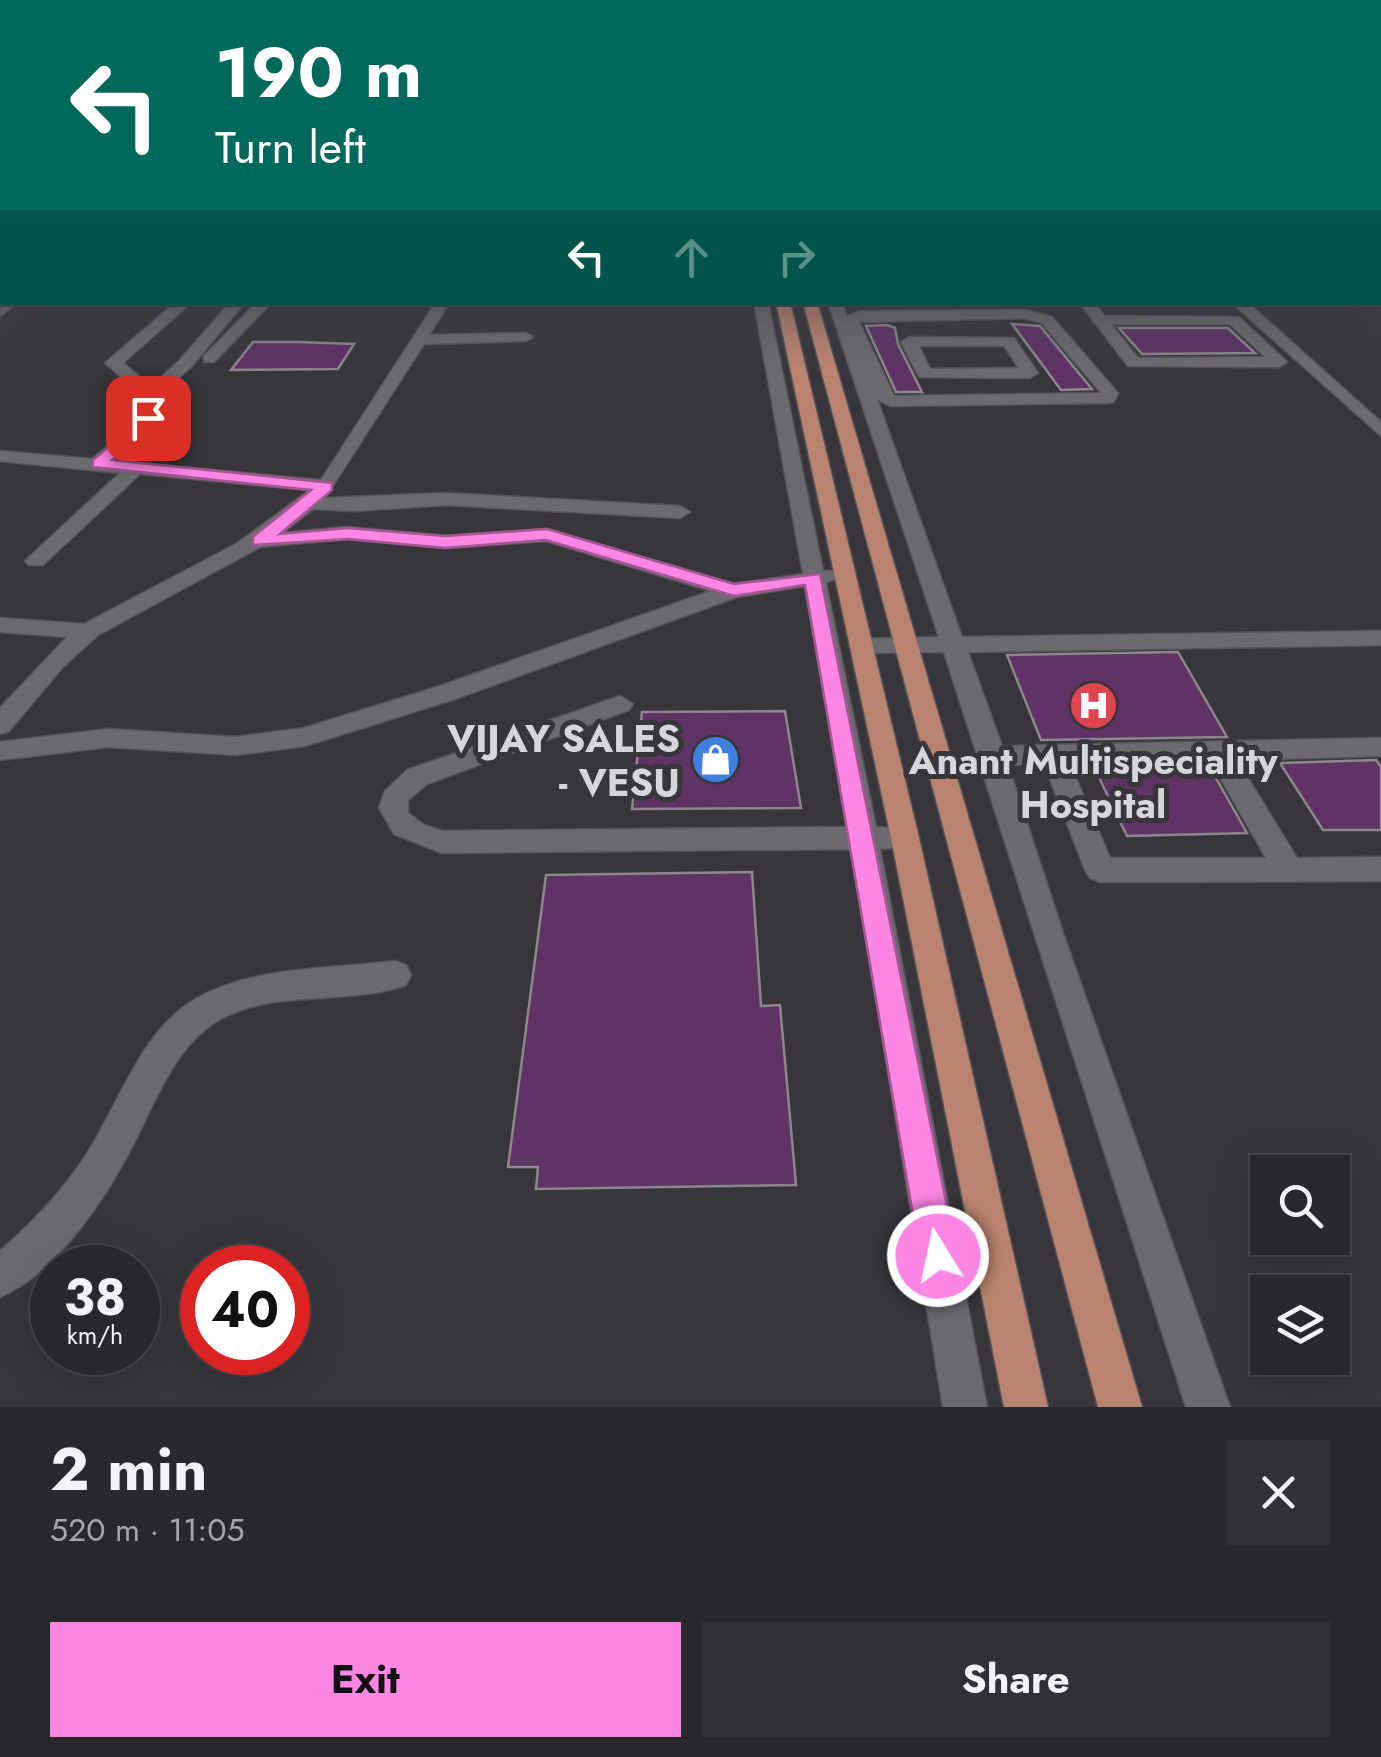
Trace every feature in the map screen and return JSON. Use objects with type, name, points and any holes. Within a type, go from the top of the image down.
[{"type":"main road","points":[[784,305],[905,838],[1026,1407]]},
{"type":"main road","points":[[811,305],[1120,1407]]},
{"type":"street","points":[[182,305],[113,364],[151,394],[185,364],[235,305]]},
{"type":"street","points":[[98,464],[263,305]]},
{"type":"street","points":[[5,713],[88,631],[260,541],[318,494],[441,305]]},
{"type":"street","points":[[762,305],[864,838],[965,1407]]},
{"type":"street","points":[[838,305],[891,358],[952,644],[1208,1407]]},
{"type":"street","points":[[1088,305],[1100,320],[1134,363],[1279,362],[1234,320],[1100,320]]},
{"type":"street","points":[[1159,305],[1171,319]]},
{"type":"street","points":[[1241,305],[1381,431]]},
{"type":"street","points":[[991,314],[1052,401]]},
{"type":"street","points":[[895,315],[891,358],[883,396],[890,401],[940,402],[1098,400],[1108,398],[1110,393],[1046,320],[1026,314],[861,315],[851,320],[891,358],[940,402]]},
{"type":"street","points":[[419,340],[526,337]]},
{"type":"street","points":[[891,358],[1009,341]]},
{"type":"street","points":[[891,358],[1030,373]]},
{"type":"street","points":[[0,456],[138,466],[318,494],[354,505],[430,499],[680,512]]},
{"type":"street","points":[[36,561],[138,466]]},
{"type":"street","points":[[260,541],[348,533],[445,542],[547,535],[734,590]]},
{"type":"street","points":[[0,751],[108,738],[253,746],[305,737],[446,693],[734,590],[845,574]]},
{"type":"street","points":[[0,625],[88,631]]},
{"type":"street","points":[[861,646],[1381,638]]},
{"type":"street","points":[[620,704],[417,777],[401,786],[394,796],[396,820],[409,834],[442,842],[905,838]]},
{"type":"street","points":[[992,756],[1381,747]]},
{"type":"street","points":[[1218,751],[1288,870]]},
{"type":"street","points":[[1052,754],[1100,870],[1381,869]]},
{"type":"street","points":[[0,1276],[26,1256],[76,1202],[121,1134],[166,1053],[193,1018],[210,1008],[244,998],[395,976]]},
{"type":"building","points":[[1012,324],[1040,326],[1092,389],[1061,390]]},
{"type":"building","points":[[866,326],[895,328],[898,344],[922,392],[896,392]]},
{"type":"building","points":[[1119,328],[1228,328],[1255,353],[1142,354]]},
{"type":"building","points":[[253,342],[354,344],[338,369],[231,370]]},
{"type":"building","points":[[1178,652],[1227,737],[1041,740],[1007,655]]},
{"type":"building","name":"VIJAY SALES - VESU","points":[[785,711],[801,808],[632,809],[642,712]]},
{"type":"building","points":[[1376,760],[1381,767],[1381,830],[1323,830],[1280,763]]},
{"type":"building","points":[[1208,764],[1247,833],[1127,836],[1094,767]]},
{"type":"building","points":[[752,872],[761,1006],[780,1005],[796,1185],[536,1189],[538,1167],[508,1167],[546,875]]},
{"type":"place","name":"Anant Multispeciality Hospital","points":[[1093,706]]},
{"type":"place","name":"VIJAY SALES - VESU","points":[[715,760]]},
{"type":"route","points":[[148,418],[98,464],[326,486],[260,541],[348,533],[445,542],[547,535],[734,590],[814,578],[938,1256]]}]
